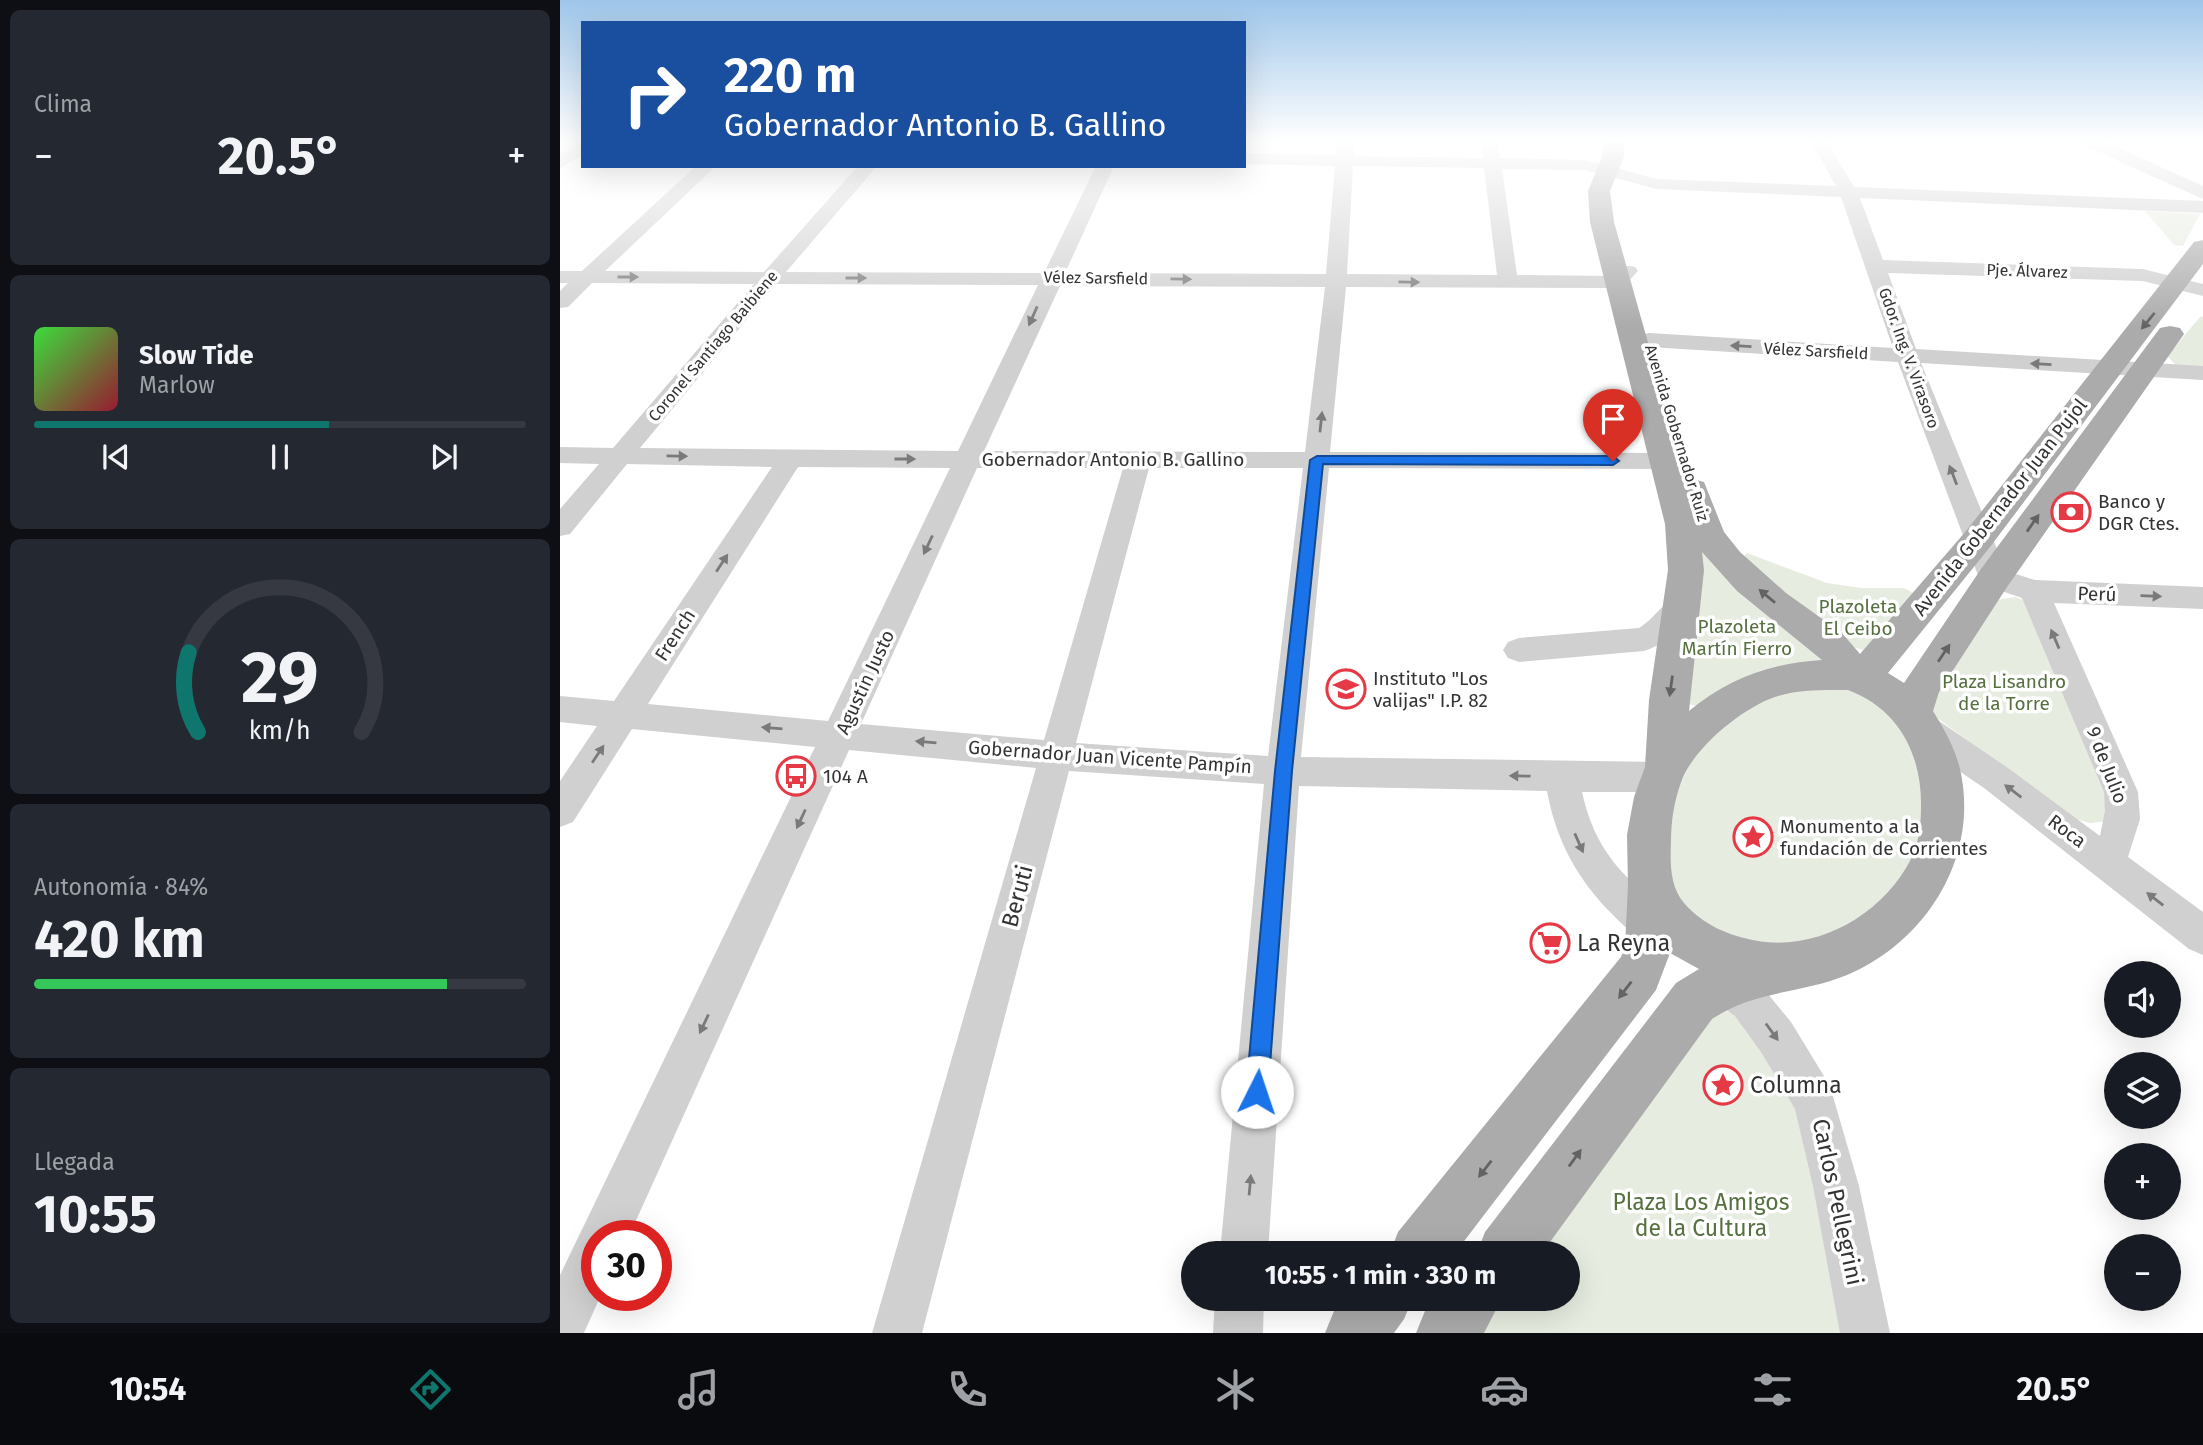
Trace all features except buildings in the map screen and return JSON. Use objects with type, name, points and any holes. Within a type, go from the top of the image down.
[{"type":"main road","name":"Avenida Gobernador Ruiz","points":[[1601,202],[1602,222],[1649,340],[1701,520],[1713,543],[1744,577],[1837,651],[1856,676]]},
{"type":"main road","name":"Avenida Gobernador Juan Pujol","points":[[1856,676],[2130,369],[2195,288],[2203,247]]},
{"type":"main road","name":"Avenida Gobernador Ruiz","points":[[1622,277],[1682,524],[1686,569],[1669,700],[1664,772]]},
{"type":"main road","name":"Avenida Gobernador Juan Pujol","points":[[1919,722],[1921,688],[2130,369]]},
{"type":"main road","points":[[1428,1241],[1639,973],[1649,946],[1648,845],[1655,799],[1664,772],[1691,735],[1747,692],[1773,681],[1803,676],[1856,676],[1895,696],[1919,722],[1943,778],[1944,808],[1938,848],[1924,880],[1901,911],[1869,938],[1830,959],[1788,967],[1710,964],[1668,920],[1657,903],[1650,902]]},
{"type":"main road","points":[[1515,1241],[1695,1001],[1710,964]]},
{"type":"main road","points":[[1356,1333],[1373,1311]]},
{"type":"main road","points":[[1447,1333],[1463,1311]]},
{"type":"street","points":[[560,302],[668,202]]},
{"type":"street","name":"Coronel Santiago Baibiene","points":[[560,527],[836,202]]},
{"type":"street","name":"Agustín Justo","points":[[612,1220],[1088,202]]},
{"type":"street","points":[[1245,1241],[1283,771],[1336,281],[1341,202]]},
{"type":"street","points":[[1498,202],[1508,283]]},
{"type":"street","name":"Gdor. Ing. V. Virasoro","points":[[1852,202],[1907,356],[1994,578]]},
{"type":"street","points":[[2082,202],[2203,207]]},
{"type":"street","name":"Pje. Álvarez","points":[[1875,266],[2143,275],[2195,288]]},
{"type":"street","name":"Vélez Sarsfield","points":[[560,277],[1051,278],[1508,283],[1622,277]]},
{"type":"street","name":"Vélez Sarsfield","points":[[1649,340],[2203,373]]},
{"type":"street","name":"Gobernador Antonio B. Gallino","points":[[560,455],[790,459],[1667,461]]},
{"type":"street","name":"French","points":[[560,811],[790,459]]},
{"type":"street","name":"Beruti","points":[[897,1333],[1138,459]]},
{"type":"street","name":"Perú","points":[[1994,578],[2034,591],[2203,598]]},
{"type":"street","name":"9 de Julio","points":[[2034,591],[2121,792],[2125,808],[2121,829],[2107,862]]},
{"type":"street","points":[[1519,650],[1644,639],[1662,629],[1683,604]]},
{"type":"street","name":"Gobernador Juan Vicente Pampín","points":[[560,709],[1056,754],[1283,771],[1562,777],[1664,772]]},
{"type":"street","name":"Roca","points":[[1919,722],[2203,937]]},
{"type":"street","points":[[1562,777],[1568,816],[1581,849],[1600,877],[1650,902]]},
{"type":"street","name":"Carlos Pellegrini","points":[[1710,964],[1749,1002],[1776,1037],[1815,1101],[1836,1186],[1865,1333]]},
{"type":"street","points":[[580,1333],[560,1330],[581,1285]]},
{"type":"street","points":[[1238,1333],[1239,1311]]},
{"type":"green space","points":[[2145,211],[2200,214],[2183,246],[2174,245]]},
{"type":"green space","points":[[2201,316],[2203,371],[2177,366],[2167,356]]},
{"type":"green space","name":"Plazoleta Martín Fierro","points":[[1696,544],[1824,656],[1822,663],[1698,706],[1688,704]]},
{"type":"green space","name":"Plazoleta El Ceibo","points":[[1747,553],[1827,583],[1861,588],[1904,588],[1915,594],[1871,646],[1863,650],[1852,647],[1751,570],[1744,556]]},
{"type":"green space","name":"Plaza Lisandro de la Torre","points":[[2015,597],[2024,600],[2117,797],[2109,821],[2090,823],[2072,818],[1936,717],[1928,707],[1997,600]]},
{"type":"green space","points":[[1821,684],[1868,692],[1920,740],[1927,841],[1889,903],[1802,952],[1707,933],[1672,893],[1665,818],[1698,746],[1752,701]]},
{"type":"green space","name":"Plaza Los Amigos de la Cultura","points":[[1725,1011],[1741,1015],[1797,1090],[1841,1333],[1474,1333],[1490,1311],[1580,1311],[1580,1241],[1540,1241],[1695,1023]]},
{"type":"place","name":"Banco y DGR Ctes.","points":[[2071,512]]},
{"type":"place","name":"Instituto \"Los valijas\" I.P. 82","points":[[1346,689]]},
{"type":"place","name":"104 A","points":[[796,776]]},
{"type":"place","name":"Monumento a la fundación de Corrientes","points":[[1753,837]]},
{"type":"place","name":"La Reyna","points":[[1550,943]]},
{"type":"place","name":"Columna","points":[[1723,1085]]},
{"type":"route","points":[[1257,1092],[1283,771],[1317,460],[1613,461]]}]
